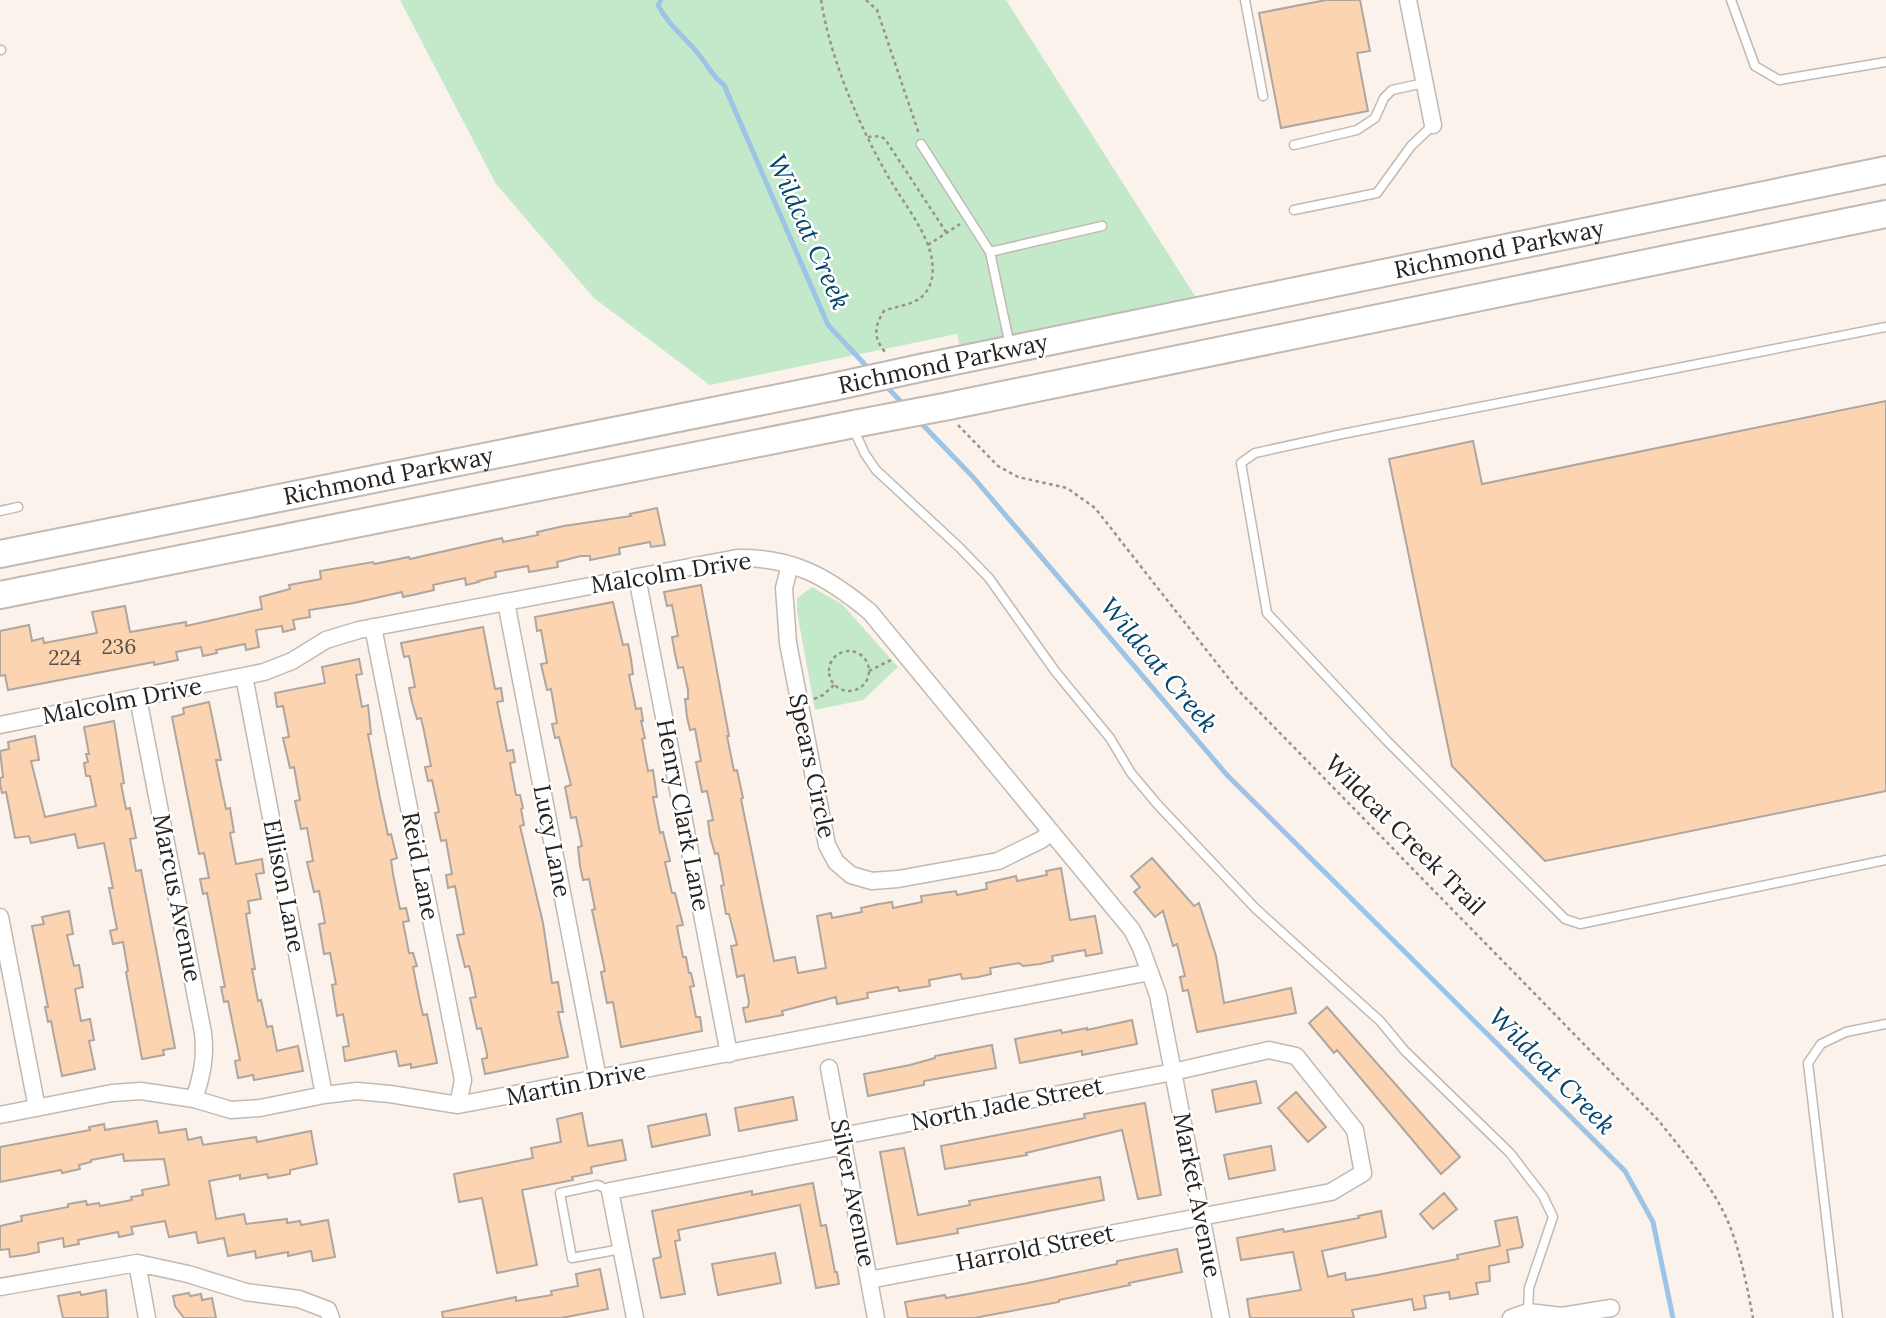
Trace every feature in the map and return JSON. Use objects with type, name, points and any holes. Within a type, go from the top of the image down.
[{"type":"highway","name":"Richmond Parkway","points":[[0,554],[833,387],[1886,170]]},
{"type":"highway","name":"Richmond Parkway","points":[[0,595],[1886,214]]},
{"type":"street","points":[[1408,0],[1433,125]]},
{"type":"street","name":"Malcolm Drive","points":[[0,725],[244,676],[292,661],[326,640],[373,627],[737,558],[763,558],[811,571],[840,587],[870,612],[1132,930],[1158,995],[1173,1072]]},
{"type":"street","name":"Spears Circle","points":[[790,565],[783,588],[785,617],[827,845],[836,862],[851,875],[872,881],[898,879],[998,861],[1041,840],[1051,832]]},
{"type":"street","name":"Henry Clark Lane","points":[[637,577],[729,1054]]},
{"type":"street","name":"Lucy Lane","points":[[506,602],[598,1079]]},
{"type":"street","name":"Reid Lane","points":[[373,627],[463,1080],[458,1105]]},
{"type":"street","name":"Ellison Lane","points":[[244,676],[324,1095]]},
{"type":"street","name":"Marcus Avenue","points":[[138,698],[203,1033],[206,1055],[194,1099]]},
{"type":"street","points":[[0,917],[37,1108]]},
{"type":"street","name":"Martin Drive","points":[[0,1115],[131,1091],[194,1099],[231,1110],[260,1108],[357,1091],[458,1105],[1150,972]]},
{"type":"street","name":"North Jade Street","points":[[610,1191],[1269,1050],[1296,1056],[1354,1130],[1363,1173],[1331,1192],[1201,1216]]},
{"type":"street","name":"Silver Avenue","points":[[829,1069],[876,1318]]},
{"type":"street","name":"Market Avenue","points":[[1173,1072],[1221,1318]]},
{"type":"street","points":[[610,1191],[635,1318]]},
{"type":"street","name":"Harrold Street","points":[[869,1280],[1201,1216]]},
{"type":"street","points":[[0,1287],[136,1263],[188,1274],[246,1292],[299,1298],[328,1310],[331,1318]]},
{"type":"street","points":[[136,1263],[147,1318]]},
{"type":"street","points":[[1511,1318],[1528,1312],[1562,1316],[1611,1308]]},
{"type":"lane","points":[[1245,0],[1263,96]]},
{"type":"lane","points":[[1731,0],[1755,66],[1779,80],[1886,62]]},
{"type":"lane","points":[[1294,145],[1357,131],[1375,118],[1384,98],[1392,90],[1424,83]]},
{"type":"lane","points":[[1294,210],[1377,193],[1411,146],[1433,125]]},
{"type":"lane","points":[[921,144],[990,252],[1010,349]]},
{"type":"lane","points":[[990,252],[1102,226]]},
{"type":"lane","points":[[1886,327],[1342,434],[1255,453],[1241,463],[1267,613],[1387,741],[1565,919],[1580,924],[1886,860]]},
{"type":"lane","points":[[855,424],[864,454],[876,470],[960,547],[989,578],[1047,661],[1110,738],[1131,772],[1158,805],[1255,908],[1380,1021],[1405,1052],[1493,1136],[1528,1175],[1543,1196],[1553,1217],[1529,1288],[1528,1312]]},
{"type":"lane","points":[[0,512],[18,507]]},
{"type":"lane","points":[[1839,1318],[1808,1063],[1821,1044],[1846,1031],[1886,1024]]},
{"type":"lane","points":[[610,1191],[598,1185],[560,1193],[572,1258],[621,1249]]},
{"type":"path","points":[[821,0],[825,24],[842,76],[868,137],[928,244],[933,274],[930,286],[915,303],[884,311],[877,321],[875,331],[883,350]]},
{"type":"path","points":[[866,0],[877,10],[921,144]]},
{"type":"path","points":[[868,137],[880,136],[885,139],[946,232]]},
{"type":"path","points":[[928,244],[969,218]]},
{"type":"path","name":"Wildcat Creek Trail","points":[[966,433],[998,466],[1018,477],[1068,488],[1095,508],[1237,689],[1659,1121],[1698,1171],[1728,1223],[1744,1272],[1753,1318]]},
{"type":"path","points":[[851,651],[858,653],[867,663],[869,671],[868,678],[859,689],[847,691],[834,685],[830,679],[829,666],[838,654],[851,651]]},
{"type":"path","points":[[869,671],[903,652]]},
{"type":"path","points":[[800,705],[823,695],[834,685]]},
{"type":"green space","points":[[400,0],[1006,0],[1204,310],[963,360],[957,334],[710,385],[594,298],[496,184]]},
{"type":"green space","points":[[812,587],[842,604],[898,667],[863,700],[815,710],[797,612],[797,598]]},
{"type":"building","points":[[1326,0],[1360,0],[1370,51],[1357,53],[1368,111],[1281,128],[1259,13]]},
{"type":"building","points":[[1886,401],[1886,791],[1545,861],[1452,766],[1389,459],[1473,441],[1482,484]]},
{"type":"building","points":[[657,508],[665,545],[651,547],[650,542],[619,548],[620,554],[590,560],[590,556],[581,556],[557,562],[558,567],[529,572],[528,566],[495,572],[496,577],[466,585],[465,578],[433,585],[434,590],[403,597],[402,592],[309,610],[310,617],[293,620],[295,629],[283,632],[282,626],[256,630],[259,647],[246,650],[245,644],[216,650],[217,653],[203,656],[201,647],[176,652],[178,660],[154,665],[154,662],[8,690],[5,675],[0,676],[0,631],[29,625],[32,641],[43,638],[44,643],[97,633],[92,612],[125,606],[130,632],[186,622],[186,626],[262,609],[260,597],[290,589],[289,585],[321,579],[320,571],[409,557],[410,559],[502,538],[503,542],[538,535],[537,532],[564,526],[631,516],[630,514]]},
{"type":"building","points":[[701,585],[727,736],[743,798],[741,799],[774,961],[795,957],[798,973],[826,968],[817,916],[831,913],[832,918],[862,912],[861,908],[892,902],[893,908],[922,902],[921,896],[956,891],[957,895],[987,889],[986,883],[1016,876],[1017,881],[1047,875],[1046,871],[1061,868],[1070,920],[1095,916],[1102,953],[1086,956],[1085,950],[1052,956],[1053,961],[1040,964],[1023,966],[1019,963],[990,968],[991,974],[978,977],[962,979],[961,974],[929,980],[930,986],[899,991],[898,987],[867,993],[868,998],[837,1004],[836,997],[782,1011],[783,1015],[746,1022],[743,1008],[748,1007],[749,1002],[744,975],[737,977],[731,946],[737,945],[729,914],[726,914],[718,853],[715,854],[710,836],[708,821],[713,820],[707,791],[702,792],[696,762],[701,761],[695,729],[690,730],[687,717],[685,699],[688,699],[688,690],[683,667],[678,668],[675,654],[672,637],[678,636],[672,605],[667,606],[664,592]]},
{"type":"building","points":[[613,602],[623,645],[628,644],[633,674],[629,675],[636,709],[641,708],[645,738],[642,739],[648,771],[653,770],[657,797],[653,797],[660,833],[663,832],[670,861],[665,862],[683,925],[677,926],[678,932],[683,957],[686,957],[691,973],[694,986],[690,987],[696,1017],[700,1017],[702,1031],[621,1047],[613,1002],[607,1003],[601,972],[605,971],[592,910],[595,909],[589,879],[583,880],[580,866],[578,847],[582,846],[576,817],[571,818],[565,787],[571,785],[559,737],[555,738],[552,724],[557,723],[551,689],[547,690],[541,664],[547,663],[541,630],[537,631],[535,617]]},
{"type":"building","points":[[483,627],[495,689],[501,688],[503,701],[497,702],[507,751],[513,750],[515,762],[510,763],[516,795],[520,795],[523,808],[524,825],[520,826],[543,923],[552,983],[558,982],[563,1012],[558,1012],[568,1057],[485,1074],[482,1059],[487,1058],[487,1054],[481,1028],[477,1029],[470,998],[476,997],[469,966],[465,967],[457,935],[464,934],[455,886],[448,888],[446,875],[452,874],[446,840],[441,841],[435,813],[439,812],[432,780],[428,781],[425,767],[431,766],[424,731],[421,718],[417,719],[409,688],[415,687],[409,656],[404,657],[401,643]]},
{"type":"building","points":[[359,659],[362,674],[356,675],[362,707],[368,705],[371,734],[368,734],[380,798],[388,835],[391,834],[397,858],[391,860],[393,874],[400,909],[406,908],[409,921],[403,922],[409,953],[413,953],[417,966],[413,967],[420,1002],[423,1015],[427,1014],[437,1063],[411,1068],[411,1064],[399,1066],[396,1051],[345,1061],[343,1047],[349,1046],[343,1014],[337,1016],[332,985],[336,984],[330,953],[324,954],[319,924],[325,923],[319,891],[314,892],[307,862],[313,861],[307,828],[301,829],[295,801],[300,800],[294,767],[290,768],[283,738],[289,737],[283,706],[277,707],[275,693],[325,683],[322,667]]},
{"type":"building","points":[[209,702],[221,760],[216,760],[226,809],[230,808],[234,832],[230,833],[236,864],[262,859],[264,873],[256,874],[261,899],[248,901],[250,913],[246,914],[258,1001],[261,1000],[267,1027],[272,1026],[277,1051],[298,1046],[303,1071],[254,1080],[253,1075],[238,1078],[235,1061],[240,1060],[228,1001],[224,1002],[221,987],[225,987],[207,893],[203,894],[200,879],[209,878],[204,853],[199,854],[172,717],[184,714],[183,708]]},
{"type":"building","points":[[114,721],[124,783],[121,784],[126,809],[130,808],[136,838],[130,839],[136,871],[141,870],[175,1048],[163,1050],[164,1055],[142,1059],[123,942],[113,944],[110,931],[117,929],[109,888],[113,888],[104,843],[78,848],[75,834],[31,843],[29,836],[15,838],[6,792],[2,793],[0,783],[0,778],[3,777],[0,751],[9,749],[8,742],[35,736],[39,760],[31,761],[45,817],[96,806],[90,776],[86,776],[84,763],[88,762],[86,754],[89,754],[84,727]]},
{"type":"building","points":[[1152,858],[1194,906],[1199,903],[1216,956],[1224,1003],[1291,988],[1296,1013],[1197,1032],[1188,990],[1183,991],[1180,977],[1185,976],[1177,944],[1173,946],[1163,911],[1155,917],[1134,892],[1140,887],[1131,876]]},
{"type":"building","points":[[69,911],[73,934],[67,935],[74,966],[79,965],[83,987],[75,989],[81,1021],[90,1019],[94,1040],[89,1041],[95,1069],[62,1076],[51,1021],[48,1022],[45,1007],[48,1007],[32,926],[44,924],[42,917]]},
{"type":"building","points":[[1327,1007],[1460,1157],[1441,1174],[1337,1050],[1334,1053],[1309,1023]]},
{"type":"building","points":[[1132,1020],[1137,1044],[1020,1063],[1015,1039],[1061,1030],[1062,1033],[1087,1030]]},
{"type":"building","points":[[992,1045],[996,1068],[924,1081],[924,1085],[868,1096],[864,1074]]},
{"type":"building","points":[[1256,1081],[1261,1103],[1216,1112],[1212,1090]]},
{"type":"building","points":[[1296,1092],[1326,1127],[1308,1142],[1278,1108]]},
{"type":"building","points":[[793,1097],[797,1120],[739,1131],[735,1108]]},
{"type":"building","points":[[1145,1103],[1161,1195],[1138,1199],[1122,1130],[1026,1153],[1027,1155],[945,1169],[941,1146],[1085,1118],[1084,1114]]},
{"type":"building","points":[[582,1113],[588,1146],[622,1140],[626,1160],[591,1167],[592,1173],[572,1177],[573,1180],[522,1190],[537,1265],[497,1273],[482,1198],[459,1202],[454,1174],[533,1158],[531,1148],[561,1142],[557,1119]]},
{"type":"building","points":[[706,1114],[710,1135],[652,1147],[648,1126]]},
{"type":"building","points":[[157,1121],[159,1133],[186,1129],[188,1140],[201,1137],[203,1145],[256,1137],[257,1142],[311,1131],[317,1164],[290,1170],[290,1174],[268,1178],[267,1174],[240,1179],[240,1175],[209,1181],[216,1219],[244,1214],[246,1224],[287,1219],[287,1223],[300,1221],[301,1225],[328,1220],[335,1257],[313,1261],[311,1251],[256,1258],[255,1251],[228,1256],[224,1238],[198,1243],[196,1232],[169,1237],[165,1221],[131,1227],[133,1234],[119,1237],[118,1232],[78,1240],[79,1244],[64,1247],[63,1238],[38,1243],[39,1252],[25,1255],[10,1257],[9,1249],[0,1250],[0,1226],[22,1221],[21,1216],[86,1201],[87,1205],[99,1203],[100,1206],[132,1200],[131,1197],[143,1195],[142,1190],[169,1185],[164,1159],[124,1161],[123,1154],[91,1160],[79,1165],[80,1169],[0,1182],[0,1147],[90,1130],[89,1127],[104,1124],[105,1130]]},
{"type":"building","points":[[1271,1146],[1275,1170],[1229,1179],[1224,1155]]},
{"type":"building","points":[[904,1148],[918,1215],[970,1205],[969,1201],[1100,1177],[1104,1200],[957,1229],[958,1233],[897,1244],[880,1152]]},
{"type":"building","points":[[813,1183],[821,1226],[826,1225],[839,1284],[816,1288],[800,1205],[678,1230],[680,1240],[675,1241],[685,1294],[661,1298],[653,1259],[661,1257],[652,1211],[752,1191],[752,1195]]},
{"type":"building","points":[[1444,1193],[1457,1209],[1433,1229],[1420,1214]]},
{"type":"building","points":[[1381,1211],[1386,1237],[1322,1251],[1328,1277],[1345,1273],[1346,1280],[1377,1275],[1458,1259],[1457,1255],[1500,1246],[1495,1221],[1517,1217],[1523,1245],[1507,1250],[1509,1262],[1489,1266],[1490,1281],[1476,1283],[1478,1294],[1450,1299],[1449,1292],[1424,1296],[1426,1308],[1414,1310],[1412,1299],[1352,1310],[1354,1318],[1250,1318],[1247,1299],[1301,1290],[1293,1252],[1241,1260],[1237,1238],[1359,1218],[1358,1216]]},
{"type":"building","points":[[1177,1249],[1182,1272],[1059,1302],[974,1318],[908,1318],[905,1302],[945,1295],[946,1298],[1028,1283]]},
{"type":"building","points":[[775,1253],[781,1283],[718,1295],[712,1264]]},
{"type":"building","points":[[600,1269],[608,1309],[561,1318],[443,1318],[442,1312],[516,1297],[516,1301],[552,1295],[551,1291],[578,1286],[576,1274]]},
{"type":"building","points":[[106,1290],[108,1318],[63,1318],[58,1296]]},
{"type":"building","points":[[189,1293],[190,1296],[201,1294],[202,1300],[212,1298],[216,1318],[184,1318],[175,1306],[173,1296]]},
{"type":"waterway","name":"Wildcat Creek","points":[[661,0],[658,5],[667,19],[724,85],[828,325],[871,371]]},
{"type":"waterway","name":"Wildcat Creek","points":[[885,385],[905,406]]},
{"type":"waterway","name":"Wildcat Creek","points":[[919,421],[973,477],[1227,775],[1625,1171],[1653,1222],[1673,1318]]}]
